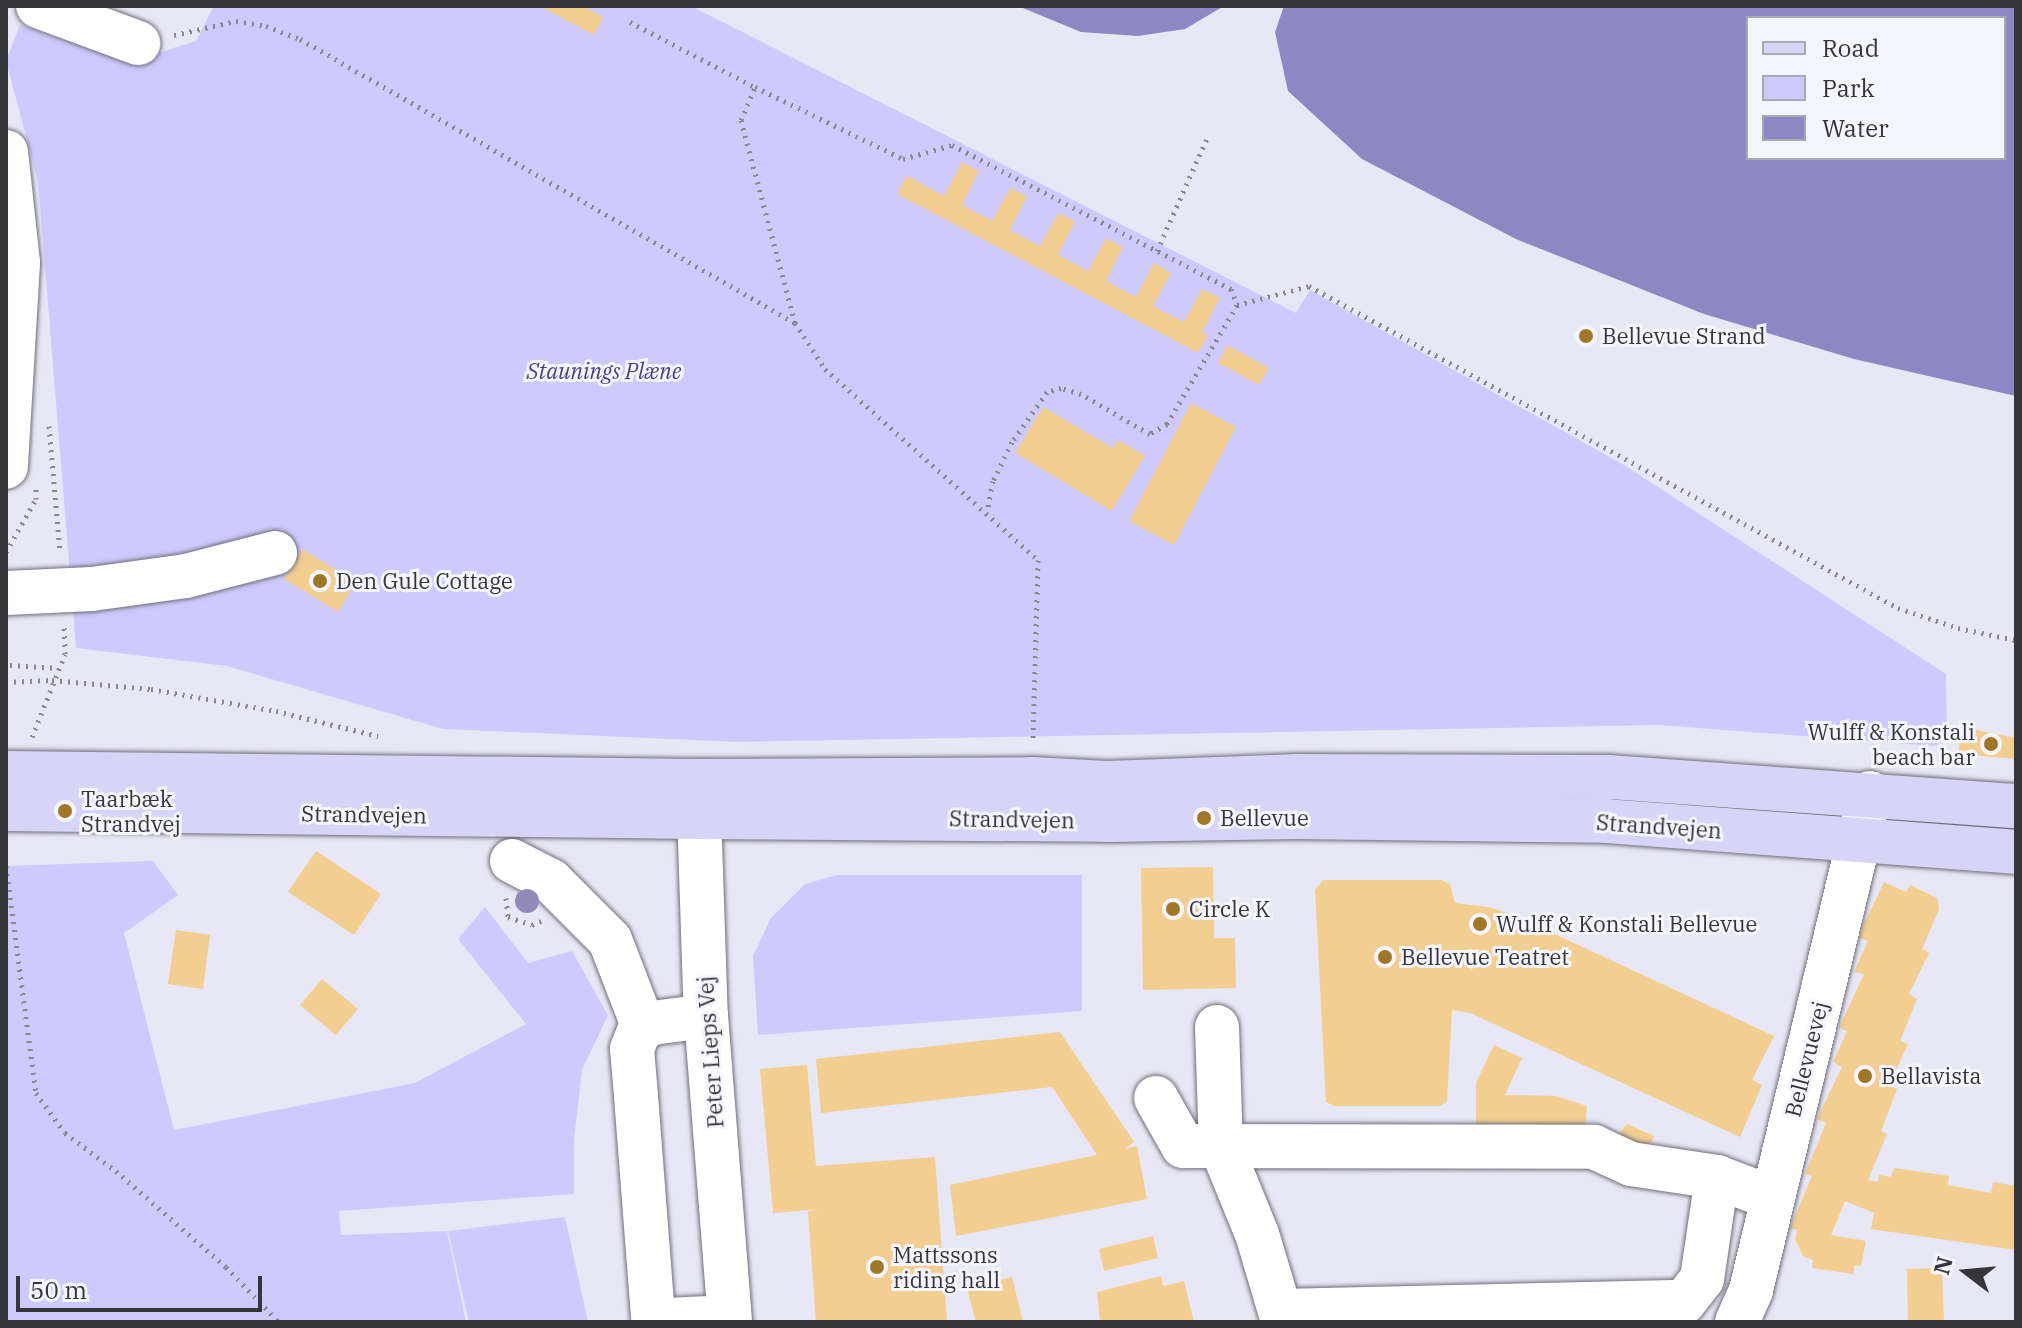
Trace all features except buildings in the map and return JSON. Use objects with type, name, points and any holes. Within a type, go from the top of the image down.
[{"type":"main road","name":"Strandvejen","points":[[6,773],[699,799],[1108,820],[1295,796],[1609,777],[1870,793],[2016,806]]},
{"type":"main road","name":"Strandvejen","points":[[6,809],[699,799],[1032,779],[1295,796],[2016,852]]},
{"type":"street","points":[[38,6],[138,43]]},
{"type":"street","points":[[6,152],[18,263],[6,467]]},
{"type":"street","points":[[6,593],[186,576],[275,553]]},
{"type":"street","name":"Bellevuevej","points":[[1744,1306],[1870,793]]},
{"type":"street","name":"Peter Lieps Vej","points":[[699,799],[706,1016],[730,1319]]},
{"type":"street","points":[[512,861],[551,881],[610,940],[644,1028]]},
{"type":"street","points":[[706,1016],[652,1023],[644,1028],[632,1049],[654,1319],[730,1319]]},
{"type":"street","points":[[1217,1027],[1221,1146],[1257,1234],[1280,1311],[1684,1302],[1702,1279],[1717,1177]]},
{"type":"street","points":[[1156,1098],[1183,1146],[1594,1147],[1631,1164],[1717,1177],[1772,1198]]},
{"type":"street","points":[[1702,1279],[1744,1306]]},
{"type":"path","points":[[138,43],[236,21],[266,26],[300,39],[795,323]]},
{"type":"path","points":[[630,22],[903,159],[952,145],[1231,289],[1237,305]]},
{"type":"path","points":[[755,87],[741,120],[795,323],[825,369],[1038,560],[1032,779]]},
{"type":"path","points":[[1157,251],[1208,136]]},
{"type":"path","points":[[987,512],[993,481],[1012,442],[1047,392],[1061,388],[1081,394],[1150,434],[1167,424],[1237,305],[1309,286],[1898,608],[1958,628],[2016,640]]},
{"type":"path","points":[[31,739],[52,680],[65,654],[49,419]]},
{"type":"path","points":[[10,665],[58,668]]},
{"type":"path","points":[[6,682],[52,680],[151,689],[245,705],[390,739]]},
{"type":"path","points":[[6,866],[36,1093],[65,1133],[116,1171],[226,1267],[279,1322]]},
{"type":"green space","name":"Staunings Plæne","points":[[214,6],[691,6],[1296,313],[1310,290],[1624,465],[1946,674],[1947,739],[1935,746],[1659,725],[738,742],[443,729],[227,666],[76,648],[38,181],[6,61],[20,25],[128,62],[196,41]]},
{"type":"green space","points":[[153,861],[178,895],[124,933],[174,1130],[415,1083],[526,1024],[458,939],[485,907],[528,963],[572,951],[608,1015],[582,1070],[574,1139],[574,1194],[339,1211],[341,1235],[447,1231],[466,1322],[6,1322],[6,866]]},
{"type":"green space","points":[[837,875],[1082,875],[1082,1011],[758,1035],[753,956],[771,918],[805,884]]},
{"type":"green space","points":[[565,1217],[588,1322],[469,1322],[448,1231]]},
{"type":"water","points":[[1018,6],[1224,6],[1185,29],[1138,36],[1081,32]]},
{"type":"water","points":[[1284,6],[2016,6],[2016,396],[1854,359],[1704,314],[1516,239],[1362,159],[1288,91],[1275,32]]},
{"type":"place","name":"Bellevue Strand","points":[[1586,336]]},
{"type":"place","name":"Den Gule Cottage","points":[[320,581]]},
{"type":"place","name":"Wulff & Konstali beach bar","points":[[1991,744]]},
{"type":"place","name":"Taarbæk Strandvej","points":[[65,811]]},
{"type":"place","name":"Bellevue","points":[[1204,818]]},
{"type":"place","name":"Circle K","points":[[1173,909]]},
{"type":"place","name":"Wulff & Konstali Bellevue","points":[[1480,924]]},
{"type":"place","name":"Bellevue Teatret","points":[[1385,957]]},
{"type":"place","name":"Bellavista","points":[[1865,1076]]},
{"type":"place","name":"Mattssons riding hall","points":[[877,1267]]}]
